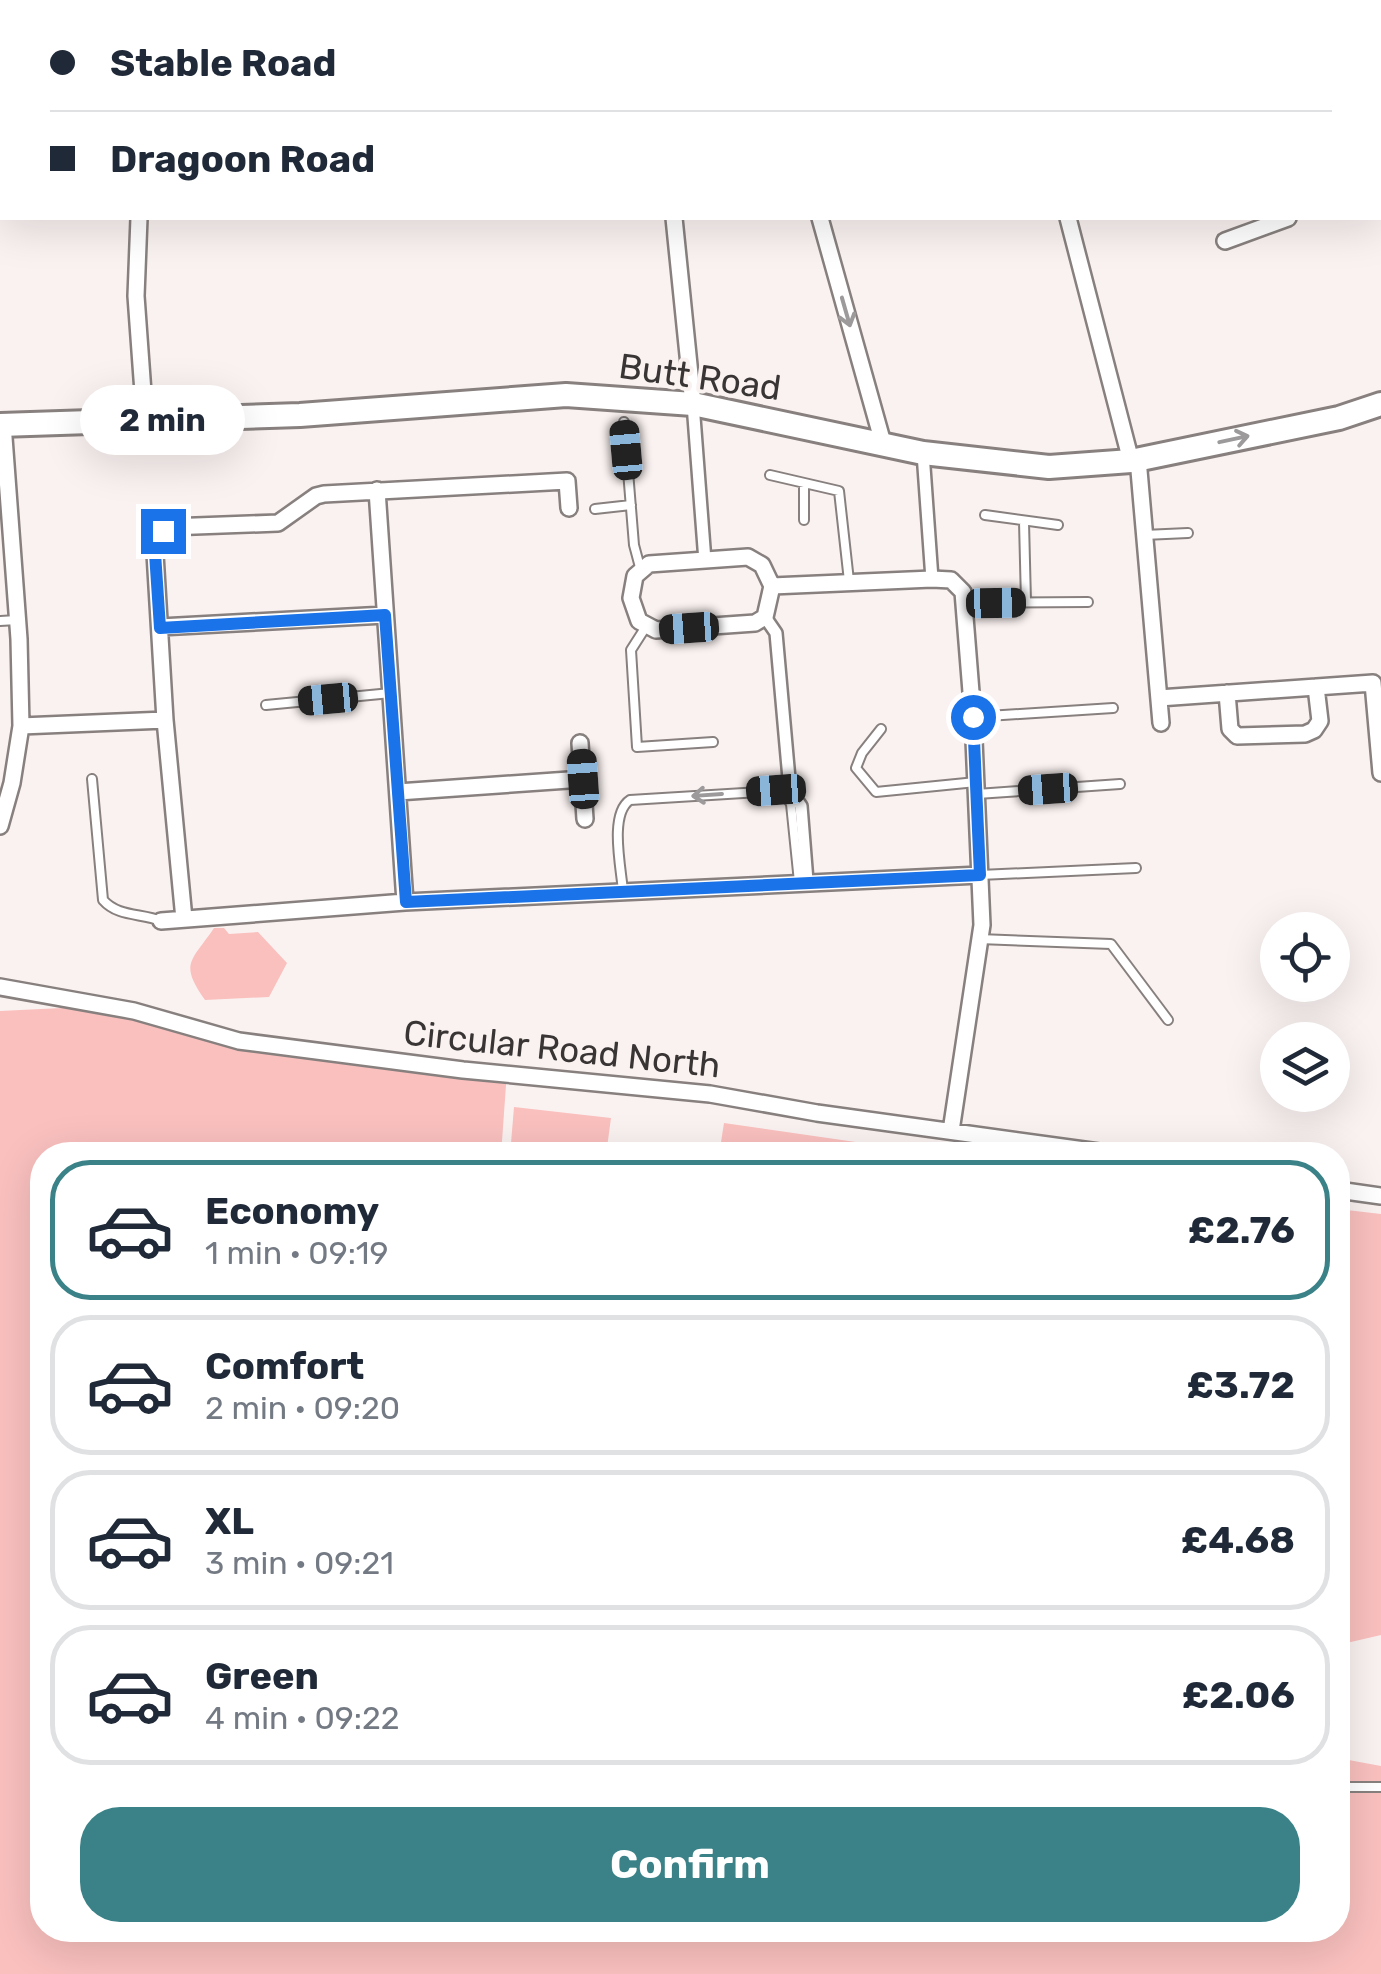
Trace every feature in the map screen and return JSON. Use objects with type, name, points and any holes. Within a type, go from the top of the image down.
[{"type":"main road","name":"Butt Road","points":[[1,425],[300,415],[566,395],[693,404],[923,453],[1049,466],[1134,460],[1339,418],[1381,404]]},
{"type":"street","points":[[139,220],[136,296],[144,420]]},
{"type":"street","points":[[674,220],[705,561]]},
{"type":"street","points":[[821,220],[883,443]]},
{"type":"street","points":[[1069,220],[1134,460],[1161,723]]},
{"type":"street","points":[[1224,240],[1282,220]]},
{"type":"street","points":[[0,826],[12,783],[20,726],[18,620],[1,425]]},
{"type":"street","points":[[923,453],[932,578]]},
{"type":"street","points":[[184,919],[165,720],[154,538],[169,527],[278,522],[316,496],[376,490],[567,482],[569,508]]},
{"type":"street","points":[[376,490],[406,902]]},
{"type":"street","points":[[748,557],[762,565],[772,586],[771,604],[765,617],[754,623],[656,630],[639,621],[632,598],[635,576],[642,571],[650,564],[748,557]]},
{"type":"street","points":[[772,586],[932,578],[950,580],[963,592],[973,717],[980,939],[951,1131]]},
{"type":"street","points":[[160,628],[385,615]]},
{"type":"street","points":[[765,617],[776,633],[790,790],[801,806],[803,881]]},
{"type":"street","points":[[1158,698],[1374,683],[1381,774]]},
{"type":"street","points":[[1227,693],[1232,733],[1242,738],[1258,737],[1314,730],[1320,721],[1316,687]]},
{"type":"street","points":[[20,726],[165,720]]},
{"type":"street","points":[[580,744],[585,819]]},
{"type":"street","points":[[398,792],[583,779]]},
{"type":"street","points":[[161,921],[406,902],[980,875]]},
{"type":"street","name":"Circular Road North","points":[[0,988],[134,1011],[239,1041],[464,1070],[710,1094],[816,1113],[1029,1142]]},
{"type":"street","points":[[1350,1192],[1381,1196]]},
{"type":"lane","points":[[624,422],[634,545],[642,571]]},
{"type":"lane","points":[[770,475],[839,490],[849,581]]},
{"type":"lane","points":[[804,482],[804,520]]},
{"type":"lane","points":[[595,508],[631,505]]},
{"type":"lane","points":[[985,515],[1058,525]]},
{"type":"lane","points":[[1024,522],[1026,602]]},
{"type":"lane","points":[[1144,535],[1188,532]]},
{"type":"lane","points":[[966,603],[1088,602]]},
{"type":"lane","points":[[0,621],[18,620]]},
{"type":"lane","points":[[647,625],[631,650],[637,747],[713,742]]},
{"type":"lane","points":[[266,706],[391,693]]},
{"type":"lane","points":[[973,717],[1113,708]]},
{"type":"lane","points":[[881,729],[862,753],[856,768],[876,792],[1120,784]]},
{"type":"lane","points":[[92,778],[103,900],[110,908],[161,921]]},
{"type":"lane","points":[[622,891],[618,818],[622,806],[630,800],[776,790],[790,804],[803,881]]},
{"type":"lane","points":[[980,875],[1136,868]]},
{"type":"lane","points":[[980,939],[1111,944],[1168,1020]]},
{"type":"lane","points":[[1350,1787],[1381,1787]]},
{"type":"shaded area","points":[[214,928],[224,928],[229,934],[258,932],[287,963],[269,997],[205,1000],[190,970],[194,956]]},
{"type":"shaded area","points":[[103,1006],[253,1042],[507,1071],[502,1142],[30,1142],[30,1942],[1350,1942],[1350,1760],[1381,1766],[1381,1974],[0,1974],[0,1011]]},
{"type":"shaded area","points":[[514,1107],[611,1118],[608,1142],[511,1142]]},
{"type":"shaded area","points":[[724,1123],[856,1142],[721,1142]]},
{"type":"shaded area","points":[[1350,1210],[1381,1214],[1381,1635],[1350,1642]]},
{"type":"route","points":[[163,531],[154,538],[160,628],[385,615],[406,902],[980,875],[973,717]]}]
